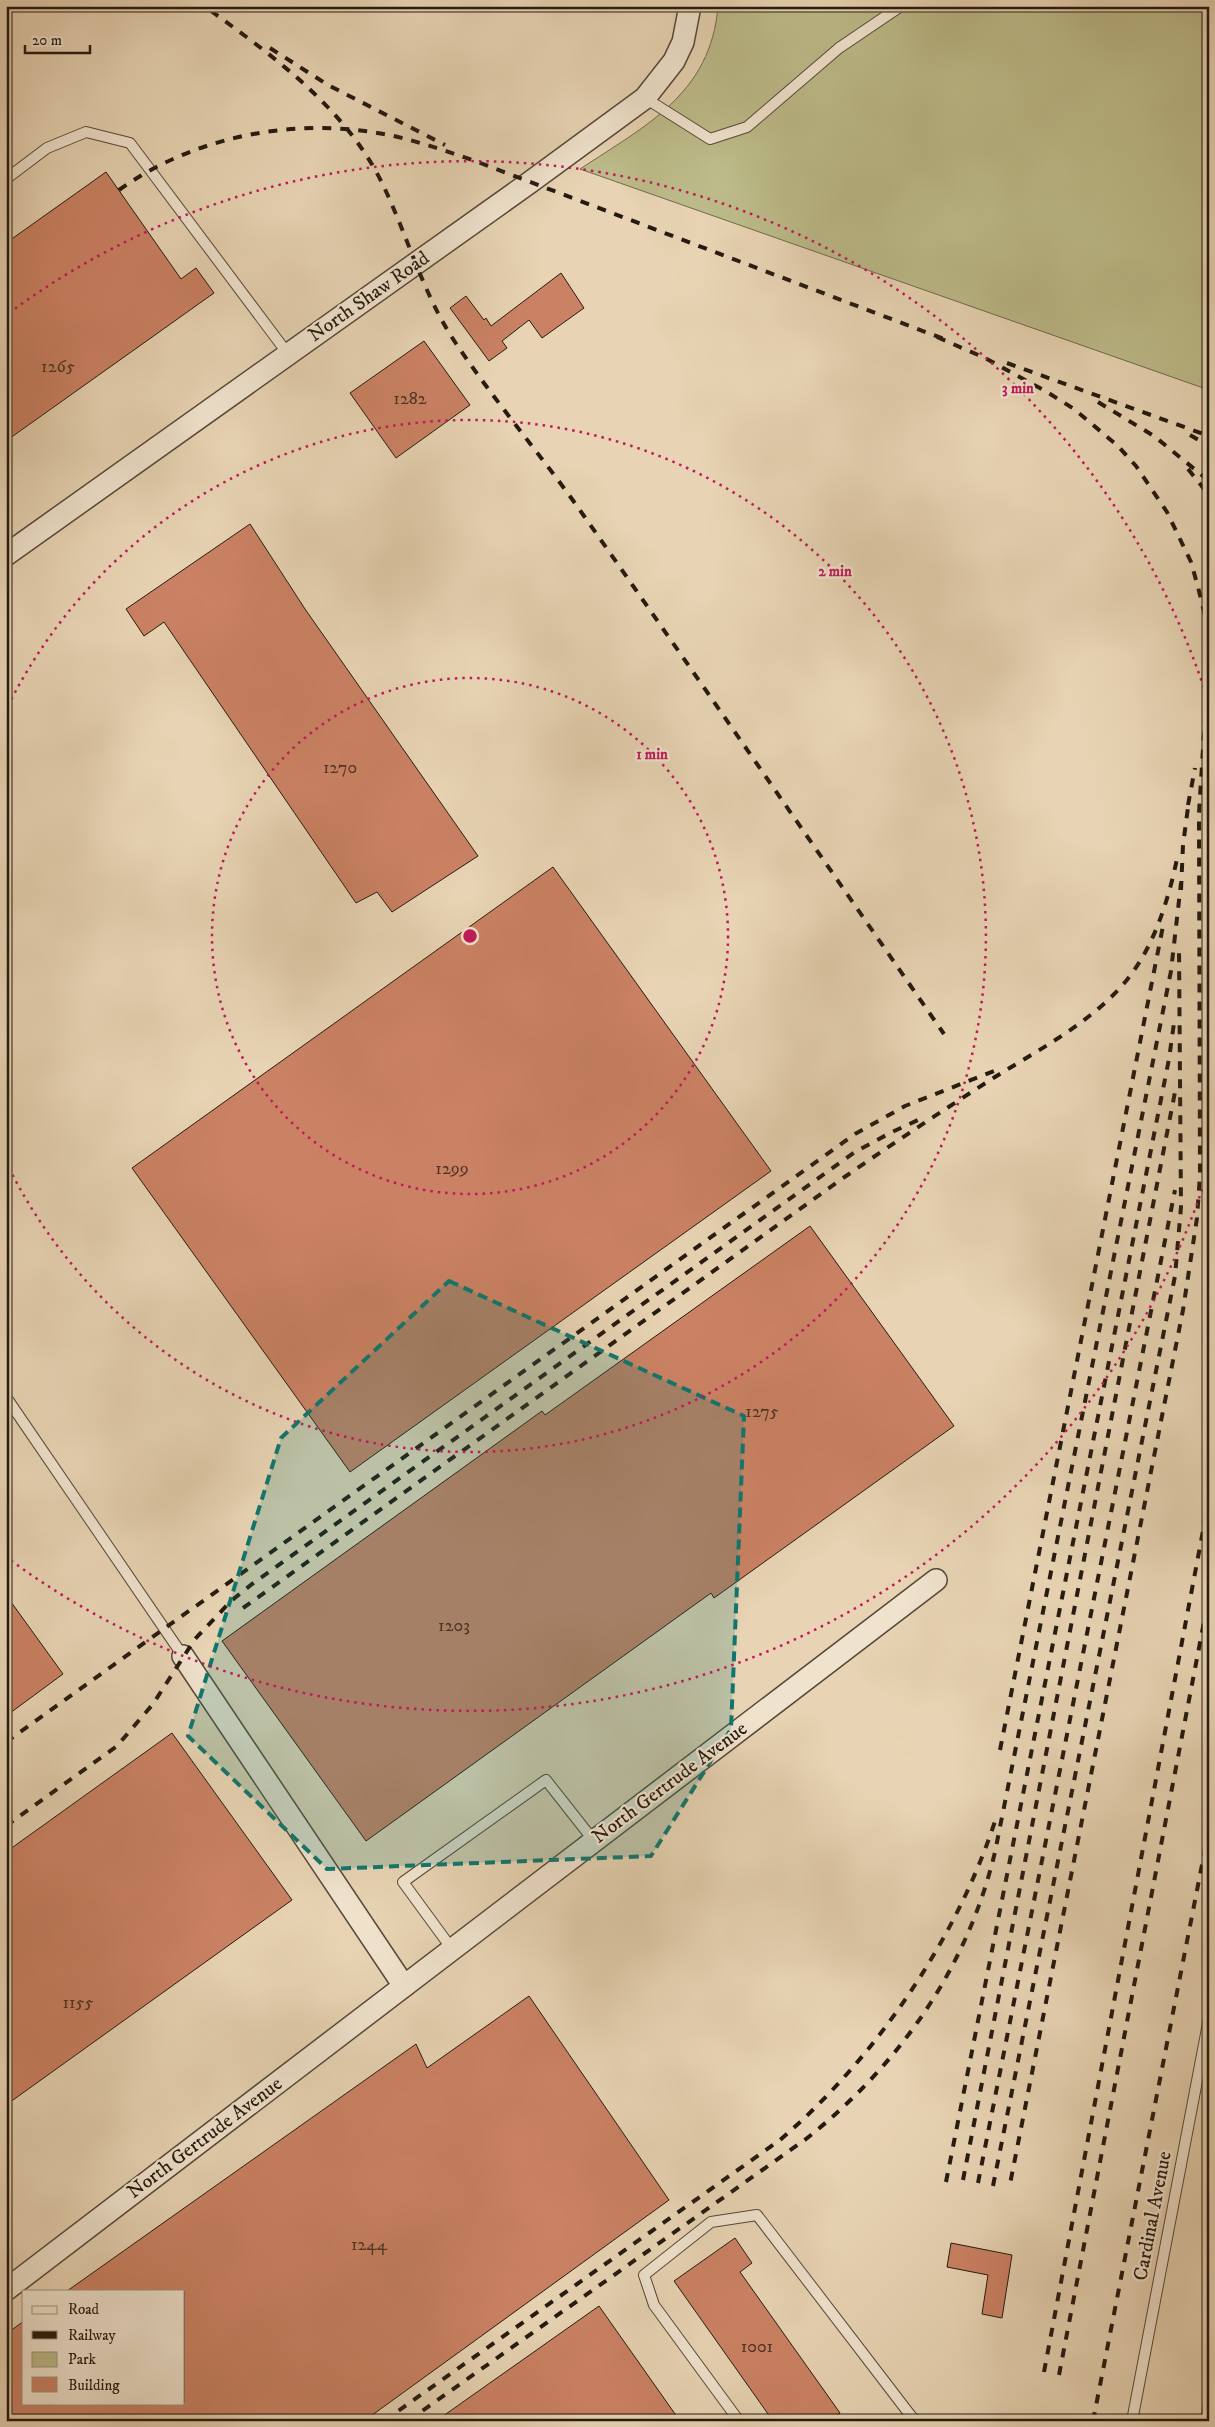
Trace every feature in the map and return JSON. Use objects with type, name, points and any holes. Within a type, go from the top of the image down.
[{"type":"street","name":"North Shaw Road","points":[[6,555],[530,184],[645,98],[674,61],[683,42],[690,6]]},
{"type":"street","name":"North Gertrude Avenue","points":[[6,2290],[936,1580]]},
{"type":"street","points":[[183,1656],[404,1986]]},
{"type":"lane","points":[[645,98],[710,139],[747,127],[839,48],[901,6]]},
{"type":"lane","points":[[6,178],[47,148],[86,132],[130,144],[288,354]]},
{"type":"lane","points":[[6,1397],[183,1656]]},
{"type":"lane","points":[[452,1949],[403,1882],[546,1780],[594,1841]]},
{"type":"lane","name":"Cardinal Avenue","points":[[1132,2421],[1209,2018]]},
{"type":"lane","points":[[739,2421],[654,2305],[644,2274],[711,2222],[757,2214],[910,2419]]},
{"type":"highlighted area","points":[[449,1281],[744,1416],[731,1729],[651,1856],[327,1869],[188,1736],[281,1438]]},
{"type":"green space","points":[[718,6],[1209,6],[1209,390],[580,169],[650,122],[671,104],[688,85],[703,63],[713,37]]},
{"type":"water","points":[[1209,2376],[1209,2421],[1200,2421]]},
{"type":"building","points":[[106,172],[181,279],[196,268],[214,293],[6,441],[6,243]]},
{"type":"building","points":[[561,273],[584,308],[542,338],[529,320],[502,341],[507,348],[489,361],[450,308],[466,296],[484,320],[486,318],[491,326]]},
{"type":"building","points":[[424,341],[470,405],[396,458],[350,393]]},
{"type":"building","points":[[250,524],[305,609],[478,856],[392,912],[377,892],[356,903],[164,622],[144,636],[126,609]]},
{"type":"building","points":[[553,867],[771,1171],[350,1472],[132,1168]]},
{"type":"building","points":[[810,1226],[954,1426],[714,1598],[711,1593],[366,1841],[222,1641],[542,1411],[545,1415]]},
{"type":"building","points":[[6,1595],[63,1674],[6,1716]]},
{"type":"building","points":[[172,1733],[292,1900],[6,2105],[6,1852]]},
{"type":"building","points":[[529,1996],[669,2200],[364,2421],[6,2421],[6,2334],[22,2322],[22,2404],[185,2404],[185,2290],[68,2290],[416,2044],[427,2068]]},
{"type":"building","points":[[735,2238],[752,2263],[740,2272],[840,2413],[828,2421],[773,2421],[674,2281]]},
{"type":"building","points":[[951,2243],[1012,2255],[1002,2318],[982,2314],[988,2275],[947,2267]]},
{"type":"building","points":[[599,2306],[680,2421],[436,2421]]},
{"type":"railway","points":[[211,11],[260,47],[308,88],[330,109],[368,158],[392,205],[434,305],[455,342],[584,516],[944,1034]]},
{"type":"railway","points":[[270,48],[328,85],[445,145]]},
{"type":"railway","points":[[119,190],[151,170],[185,154],[220,142],[257,133],[294,129],[332,128],[369,132],[415,141],[475,161],[944,339]]},
{"type":"railway","points":[[937,337],[985,358],[1074,409],[1118,446],[1136,466],[1167,512],[1191,562],[1204,612],[1208,669],[1199,813],[1200,1175],[1197,1218],[1183,1310],[1009,2189]]},
{"type":"railway","points":[[1007,363],[1209,436]]},
{"type":"railway","points":[[1098,402],[1154,436],[1209,481]]},
{"type":"railway","points":[[1190,435],[1209,446]]},
{"type":"railway","points":[[1188,469],[1209,495]]},
{"type":"railway","points":[[1188,805],[1195,768]]},
{"type":"railway","points":[[1181,890],[1183,845],[1189,800]]},
{"type":"railway","points":[[243,1608],[846,1176],[995,1077],[1065,1034],[1098,1009],[1126,981],[1145,954],[1159,923],[1177,859]]},
{"type":"railway","points":[[408,2421],[806,2139],[840,2110],[899,2047],[925,2012],[967,1936],[983,1895],[995,1852],[1171,971],[1181,883]]},
{"type":"railway","points":[[1000,1750],[1164,921]]},
{"type":"railway","points":[[993,2186],[1175,1276],[1181,1207],[1179,950]]},
{"type":"railway","points":[[946,2182],[1169,1059],[1174,1023]]},
{"type":"railway","points":[[6,1742],[855,1134],[905,1106],[999,1069]]},
{"type":"railway","points":[[963,2180],[1175,1092]]},
{"type":"railway","points":[[6,1826],[117,1746],[153,1704],[195,1639],[231,1601],[252,1584],[855,1152],[918,1120]]},
{"type":"railway","points":[[978,2183],[1175,1190]]},
{"type":"railway","points":[[1044,2372],[1209,1499]]},
{"type":"railway","points":[[1059,2375],[1209,1596]]},
{"type":"railway","points":[[384,2421],[780,2140],[815,2107],[849,2072],[881,2033],[937,1949],[961,1905],[981,1860],[997,1815]]},
{"type":"railway","points":[[1093,2421],[1209,1829]]}]
